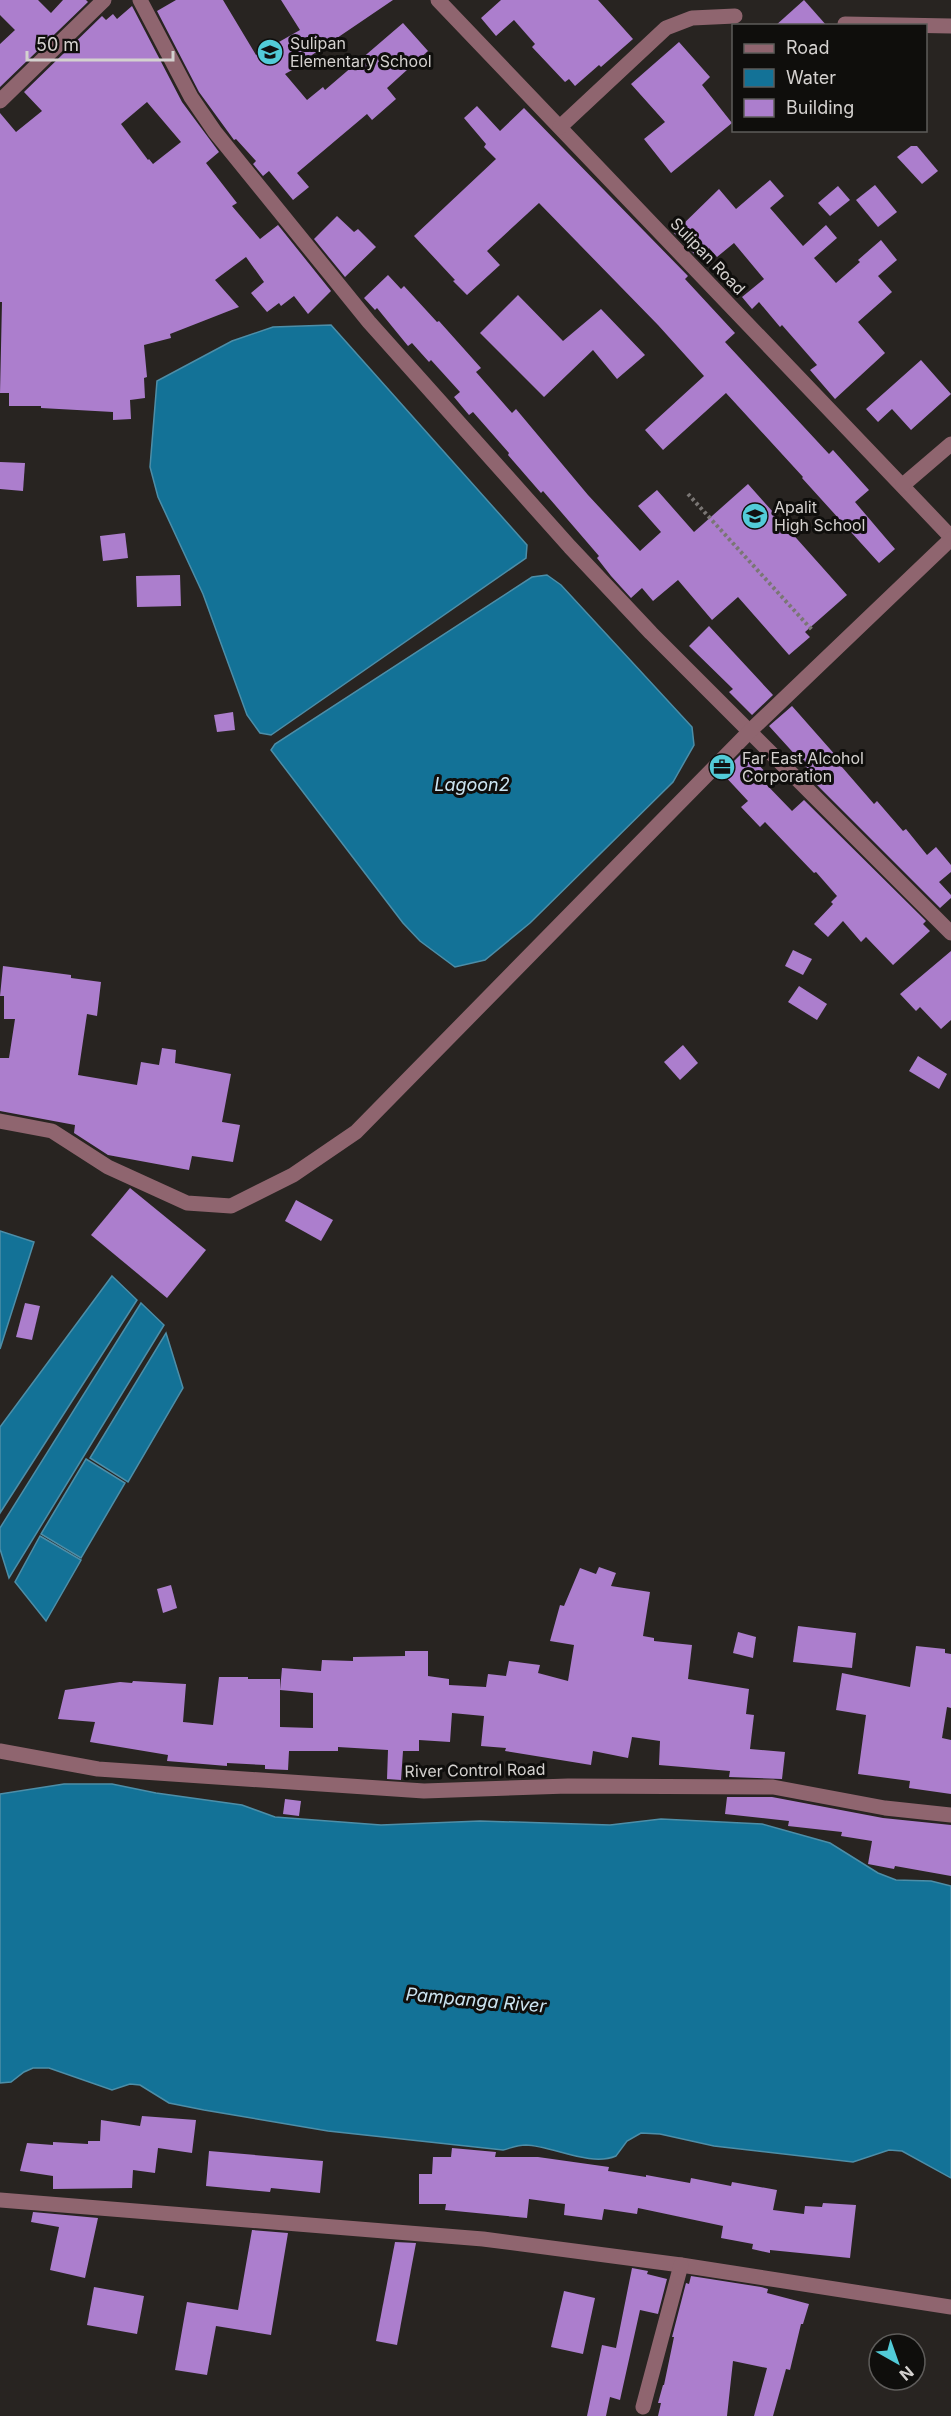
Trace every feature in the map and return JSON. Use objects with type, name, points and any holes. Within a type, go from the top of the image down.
[{"type":"street","points":[[0,101],[104,0]]},
{"type":"street","points":[[140,0],[191,97],[215,132],[363,315],[602,581],[951,933]]},
{"type":"street","name":"Sulipan Road","points":[[438,0],[903,485],[951,538]]},
{"type":"street","points":[[560,127],[666,28],[692,18],[735,16]]},
{"type":"street","points":[[927,26],[951,26]]},
{"type":"street","points":[[903,485],[951,444]]},
{"type":"street","points":[[0,1120],[52,1131],[108,1167],[187,1203],[231,1206],[293,1175],[356,1132],[750,731],[951,538]]},
{"type":"street","name":"River Control Road","points":[[0,1751],[98,1769],[424,1791],[568,1786],[773,1787],[885,1808],[951,1815]]},
{"type":"street","points":[[0,2200],[483,2239],[681,2265],[951,2307]]},
{"type":"street","points":[[643,2407],[681,2265]]},
{"type":"path","points":[[688,494],[813,631]]},
{"type":"water","points":[[331,325],[527,545],[526,558],[271,735],[260,733],[247,715],[203,594],[158,497],[150,467],[157,381],[232,341],[273,327]]},
{"type":"water","name":"Lagoon2","points":[[547,575],[561,585],[692,727],[694,745],[673,782],[530,923],[485,960],[455,967],[420,941],[403,923],[271,750],[275,744],[532,577]]},
{"type":"water","points":[[0,1231],[34,1242],[0,1349]]},
{"type":"water","points":[[112,1276],[137,1300],[0,1513],[0,1427]]},
{"type":"water","points":[[141,1303],[164,1325],[9,1578],[0,1549],[0,1528]]},
{"type":"water","points":[[166,1333],[183,1388],[128,1482],[90,1458]]},
{"type":"water","points":[[86,1459],[125,1483],[81,1558],[41,1534]]},
{"type":"water","points":[[40,1536],[81,1560],[46,1621],[15,1582]]},
{"type":"water","name":"Pampanga River","points":[[64,1784],[112,1784],[156,1793],[242,1805],[275,1817],[381,1825],[480,1821],[610,1825],[661,1819],[762,1824],[830,1843],[878,1873],[896,1880],[931,1881],[951,1886],[951,2178],[902,2151],[889,2150],[853,2162],[714,2146],[660,2134],[641,2133],[627,2141],[616,2156],[595,2159],[537,2146],[517,2146],[503,2150],[328,2131],[169,2103],[140,2085],[130,2084],[112,2090],[49,2068],[33,2068],[11,2082],[0,2083],[0,1794]]},
{"type":"building","points":[[0,0],[38,0],[51,13],[63,0],[86,0],[88,2],[0,87],[0,44],[15,30],[0,15]]},
{"type":"building","points":[[176,0],[223,0],[256,55],[300,30],[281,0],[393,0],[309,57],[310,60],[285,74],[307,100],[323,87],[325,90],[403,23],[428,51],[387,88],[396,99],[372,120],[367,114],[297,173],[309,187],[293,200],[269,171],[263,176],[253,164],[256,161],[236,139],[234,140],[199,92],[157,11]]},
{"type":"building","points":[[501,0],[598,0],[633,39],[575,86],[569,79],[565,82],[532,47],[535,44],[514,20],[496,36],[481,18]]},
{"type":"building","points":[[804,0],[825,24],[777,24]]},
{"type":"building","points":[[132,6],[182,102],[219,152],[206,163],[237,203],[232,206],[260,239],[278,225],[331,291],[308,314],[294,296],[281,306],[279,303],[267,312],[251,293],[264,282],[246,257],[215,280],[239,307],[170,334],[171,338],[144,345],[147,377],[144,378],[145,398],[130,400],[131,419],[113,420],[113,412],[41,408],[41,406],[9,406],[9,393],[0,393],[2,302],[0,302],[0,113],[16,132],[42,111],[24,92],[102,16],[106,20],[113,14],[117,19]],"holes":[[[147,102],[181,142],[153,164],[121,124]]]},
{"type":"building","points":[[679,42],[710,77],[702,85],[732,123],[671,173],[644,139],[665,122],[631,84]]},
{"type":"building","points":[[477,106],[500,131],[524,108],[688,276],[685,279],[735,333],[725,342],[829,454],[833,450],[869,490],[855,502],[895,549],[879,563],[726,393],[663,450],[645,430],[704,376],[658,325],[539,203],[487,251],[500,265],[467,295],[453,281],[455,280],[414,236],[496,159],[484,147],[486,144],[464,118]]},
{"type":"building","points":[[911,146],[917,146],[938,171],[922,184],[897,157]]},
{"type":"building","points":[[770,180],[784,196],[770,208],[803,246],[826,225],[837,238],[814,258],[836,283],[881,240],[897,260],[878,276],[892,292],[858,322],[885,353],[835,399],[810,370],[817,365],[782,325],[780,327],[759,302],[752,309],[742,297],[764,279],[734,243],[717,257],[709,248],[698,258],[674,233],[719,189],[736,209]]},
{"type":"building","points":[[875,185],[897,212],[878,227],[856,200]]},
{"type":"building","points":[[838,186],[850,200],[830,216],[818,203]]},
{"type":"building","points":[[337,216],[354,232],[358,229],[376,247],[345,277],[314,239]]},
{"type":"building","points":[[388,275],[401,289],[404,286],[437,322],[439,321],[481,368],[476,372],[512,413],[516,409],[588,495],[640,551],[661,532],[638,506],[657,490],[694,532],[748,484],[847,595],[805,632],[810,637],[789,655],[738,597],[712,620],[678,580],[653,601],[642,588],[631,598],[597,558],[599,556],[543,491],[541,493],[473,412],[469,415],[454,397],[460,392],[412,343],[408,346],[377,308],[375,310],[364,298]]},
{"type":"building","points":[[518,295],[563,341],[601,309],[645,355],[617,379],[593,350],[544,397],[480,333]]},
{"type":"building","points":[[921,360],[951,394],[911,430],[892,409],[878,422],[866,409]]},
{"type":"building","points":[[0,462],[25,463],[23,491],[0,489]]},
{"type":"building","points":[[125,533],[128,558],[103,561],[100,536]]},
{"type":"building","points":[[180,575],[181,606],[137,607],[136,576]]},
{"type":"building","points":[[709,626],[773,695],[752,715],[729,692],[733,689],[689,646]]},
{"type":"building","points":[[792,706],[874,804],[877,801],[903,831],[906,829],[927,855],[936,847],[951,865],[951,872],[939,882],[951,898],[940,908],[816,784],[819,781],[769,726]]},
{"type":"building","points":[[233,712],[235,730],[217,732],[214,715]]},
{"type":"building","points":[[745,750],[767,774],[761,779],[792,811],[804,800],[926,921],[923,924],[930,931],[893,965],[866,937],[861,942],[843,921],[828,937],[814,924],[833,904],[831,902],[837,896],[765,822],[760,827],[741,807],[748,801],[722,773]]},
{"type":"building","points":[[793,950],[812,959],[803,975],[785,966]]},
{"type":"building","points":[[951,951],[951,1020],[941,1029],[920,1007],[916,1011],[900,994]]},
{"type":"building","points":[[3,966],[71,975],[71,978],[101,982],[97,1016],[87,1014],[78,1075],[137,1085],[141,1062],[159,1065],[162,1048],[176,1050],[175,1063],[231,1074],[222,1122],[240,1125],[233,1162],[192,1156],[189,1170],[108,1155],[74,1133],[75,1125],[0,1111],[0,1058],[9,1058],[15,1019],[4,1019],[4,996],[0,996]]},
{"type":"building","points":[[799,986],[827,1004],[817,1020],[788,1002]]},
{"type":"building","points":[[683,1045],[698,1063],[680,1080],[664,1062]]},
{"type":"building","points":[[918,1056],[947,1074],[939,1089],[909,1071]]},
{"type":"building","points":[[130,1188],[206,1250],[167,1298],[91,1235]]},
{"type":"building","points":[[296,1200],[333,1220],[321,1241],[285,1221]]},
{"type":"building","points":[[25,1303],[40,1306],[32,1340],[16,1337]]},
{"type":"building","points":[[599,1567],[616,1573],[611,1586],[650,1592],[643,1636],[654,1638],[654,1641],[692,1645],[688,1679],[749,1689],[746,1714],[754,1715],[750,1749],[785,1752],[782,1779],[729,1777],[730,1771],[659,1765],[660,1741],[632,1737],[628,1758],[593,1751],[591,1765],[505,1751],[506,1748],[481,1746],[484,1716],[452,1713],[450,1742],[419,1740],[419,1751],[403,1751],[401,1780],[387,1779],[388,1750],[338,1747],[338,1751],[289,1751],[288,1770],[265,1769],[265,1765],[227,1763],[227,1766],[167,1761],[168,1755],[90,1742],[95,1722],[58,1719],[65,1690],[120,1682],[186,1684],[183,1722],[213,1725],[219,1677],[280,1679],[280,1690],[282,1668],[321,1671],[322,1660],[353,1661],[353,1657],[405,1656],[405,1651],[428,1651],[428,1676],[449,1679],[449,1685],[486,1687],[488,1674],[506,1676],[509,1661],[540,1665],[538,1673],[568,1681],[574,1645],[550,1641],[560,1605],[564,1606],[580,1568],[596,1574]],"holes":[[[280,1690],[313,1693],[313,1728],[280,1727]]]},
{"type":"building","points":[[171,1585],[177,1608],[163,1613],[157,1589]]},
{"type":"building","points":[[798,1626],[856,1633],[852,1668],[793,1662]]},
{"type":"building","points":[[738,1632],[756,1637],[753,1658],[733,1653]]},
{"type":"building","points":[[916,1646],[945,1649],[945,1653],[951,1654],[951,1708],[947,1707],[942,1738],[951,1740],[951,1794],[909,1788],[910,1781],[858,1774],[866,1715],[836,1710],[842,1673],[910,1687]]},
{"type":"building","points":[[727,1797],[772,1797],[883,1818],[951,1825],[951,1876],[895,1866],[894,1869],[868,1864],[872,1841],[841,1836],[842,1832],[788,1826],[789,1821],[725,1814]]},
{"type":"building","points":[[285,1799],[301,1801],[299,1816],[283,1814]]},
{"type":"building","points":[[142,2116],[196,2120],[192,2153],[158,2148],[155,2173],[133,2170],[132,2188],[53,2189],[53,2176],[20,2171],[27,2143],[88,2144],[88,2141],[100,2141],[101,2120],[140,2126]]},
{"type":"building","points":[[452,2148],[496,2152],[495,2157],[538,2157],[609,2167],[608,2171],[690,2183],[691,2178],[731,2186],[732,2182],[777,2190],[773,2210],[804,2214],[805,2206],[822,2207],[823,2203],[856,2205],[850,2258],[770,2250],[770,2253],[752,2249],[753,2244],[721,2238],[723,2226],[638,2208],[637,2214],[604,2209],[602,2220],[564,2215],[565,2204],[529,2199],[527,2218],[445,2210],[446,2204],[419,2204],[419,2174],[432,2174],[433,2157],[451,2157]]},
{"type":"building","points":[[209,2151],[323,2161],[320,2193],[271,2188],[270,2192],[206,2186]]},
{"type":"building","points":[[33,2212],[98,2218],[85,2278],[50,2270],[59,2227],[31,2222]]},
{"type":"building","points":[[252,2230],[288,2233],[271,2335],[216,2326],[207,2375],[175,2370],[187,2302],[238,2310]]},
{"type":"building","points":[[395,2242],[416,2243],[397,2345],[376,2341]]},
{"type":"building","points":[[632,2268],[648,2271],[647,2274],[667,2279],[658,2314],[640,2310],[620,2400],[610,2397],[606,2416],[587,2416],[602,2345],[616,2348]]},
{"type":"building","points":[[691,2276],[761,2287],[768,2289],[767,2293],[809,2304],[803,2324],[801,2324],[790,2370],[786,2369],[773,2416],[754,2416],[767,2368],[733,2361],[727,2416],[658,2416],[661,2403],[658,2403],[664,2385],[674,2337],[672,2337],[686,2283],[689,2284]]},
{"type":"building","points":[[94,2287],[144,2296],[137,2334],[87,2325]]},
{"type":"building","points":[[564,2291],[595,2298],[583,2354],[551,2347]]},
{"type":"place","name":"Sulipan Elementary School","points":[[270,52]]},
{"type":"place","name":"Apalit High School","points":[[755,516]]},
{"type":"place","name":"Far East Alcohol Corporation","points":[[722,767]]}]
